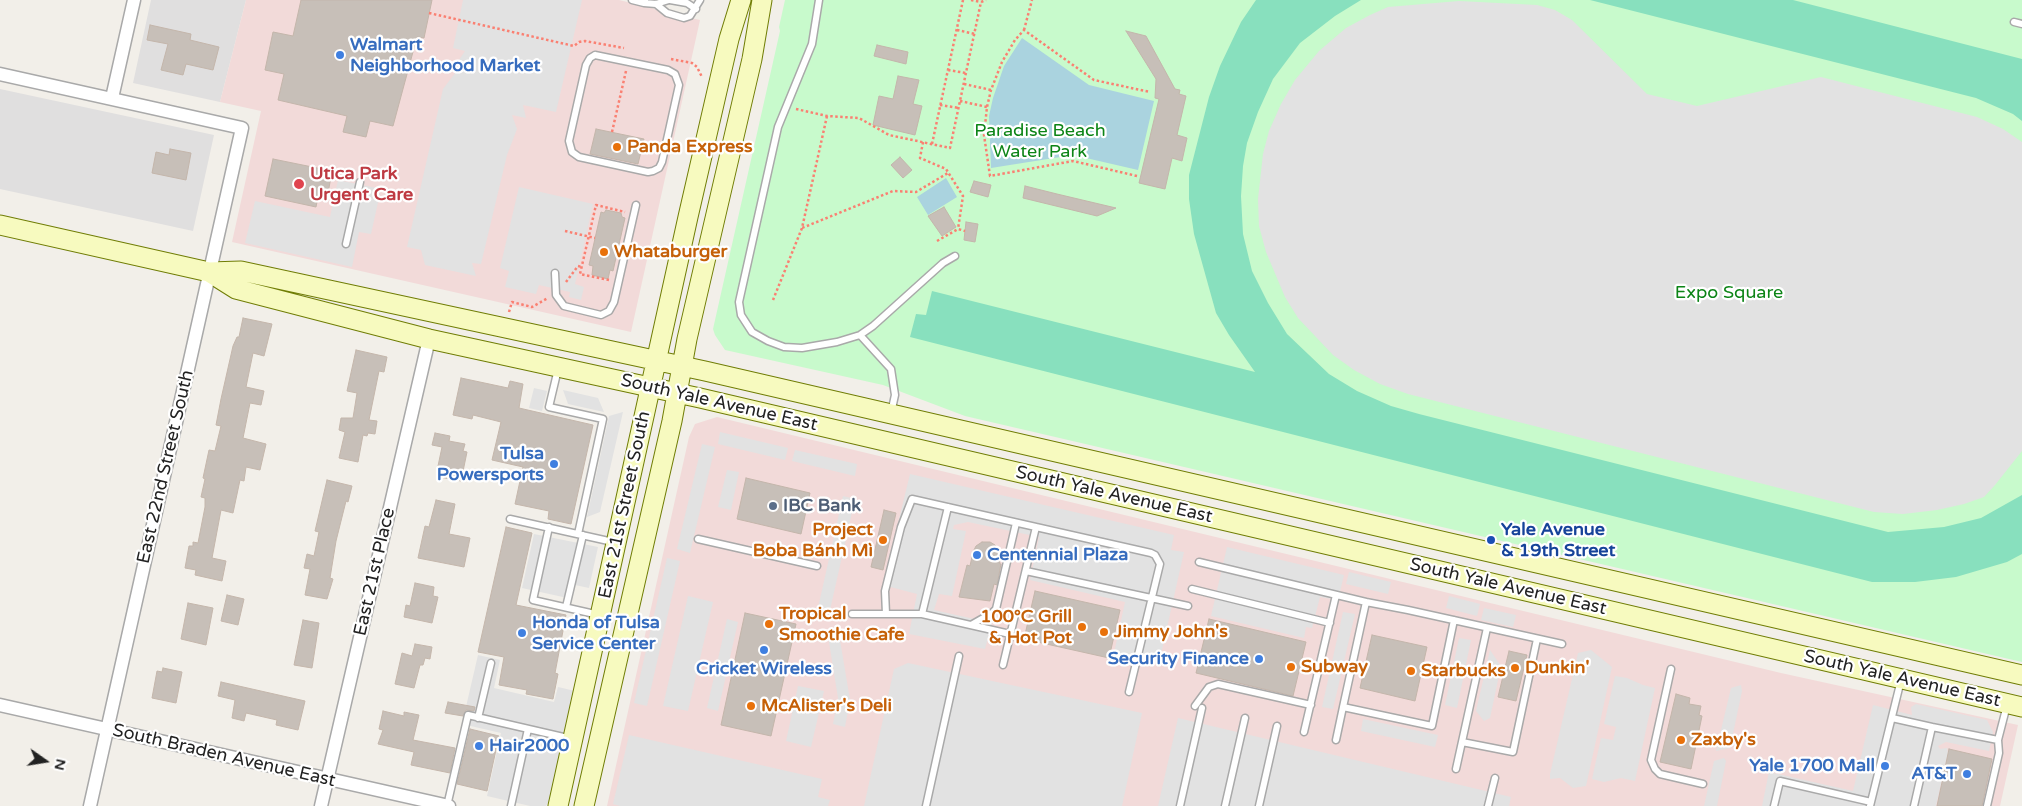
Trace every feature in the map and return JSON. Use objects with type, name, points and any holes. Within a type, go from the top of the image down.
[{"type":"main road","name":"East 21st Street South","points":[[558,806],[656,360],[728,46],[741,0]]},
{"type":"main road","name":"East 21st Street South","points":[[584,806],[752,59],[762,0]]},
{"type":"main road","name":"South Yale Avenue East","points":[[0,225],[210,272],[240,271],[656,360],[2022,675]]},
{"type":"main road","name":"South Yale Avenue East","points":[[210,272],[236,289],[428,339],[651,387],[2014,705]]},
{"type":"main road","points":[[1214,519],[1221,491]]},
{"type":"main road","points":[[1417,566],[1424,538]]},
{"type":"main road","points":[[1571,602],[1578,574]]},
{"type":"main road","points":[[1770,648],[1776,619]]},
{"type":"street","points":[[0,74],[112,98],[134,0]]},
{"type":"street","name":"East 22nd Street South","points":[[90,806],[242,128],[112,98]]},
{"type":"street","name":"East 21st Place","points":[[322,806],[428,339]]},
{"type":"street","name":"South Braden Avenue East","points":[[0,705],[448,806]]},
{"type":"lane","points":[[632,0],[656,4],[666,13],[684,18],[690,16],[700,0]]},
{"type":"lane","points":[[656,4],[669,0],[687,3],[696,9]]},
{"type":"lane","points":[[819,0],[812,44],[778,127],[739,302],[741,315],[752,332],[768,342],[784,347],[802,348],[837,342],[860,335],[873,326],[943,263],[955,256]]},
{"type":"lane","points":[[2014,22],[2022,24]]},
{"type":"lane","points":[[595,55],[601,55],[628,61],[668,70],[676,74],[678,79],[679,85],[662,162],[659,168],[654,171],[648,172],[579,156],[572,152],[570,146],[569,141],[584,73],[590,58],[595,55]]},
{"type":"lane","points":[[346,244],[360,182]]},
{"type":"lane","points":[[555,273],[556,295],[564,306],[601,315],[610,310],[614,302],[636,205]]},
{"type":"lane","points":[[860,335],[891,369],[895,395],[891,414]]},
{"type":"lane","points":[[559,367],[549,407],[603,419],[566,607]]},
{"type":"lane","points":[[886,614],[885,591],[901,527],[912,499],[1155,556],[1160,564],[1129,692]]},
{"type":"lane","points":[[922,614],[948,507]]},
{"type":"lane","points":[[510,519],[617,543]]},
{"type":"lane","points":[[971,625],[996,609],[1016,523]]},
{"type":"lane","points":[[549,527],[533,600],[601,615]]},
{"type":"lane","points":[[1003,665],[1036,527]]},
{"type":"lane","points":[[698,539],[817,566]]},
{"type":"lane","points":[[1198,562],[1336,596],[1562,644]]},
{"type":"lane","points":[[1026,571],[1188,606]]},
{"type":"lane","points":[[1192,589],[1330,623]]},
{"type":"lane","points":[[1304,732],[1336,596]]},
{"type":"lane","points":[[1336,740],[1366,602]]},
{"type":"lane","points":[[852,614],[922,614],[1010,634]]},
{"type":"lane","points":[[1343,707],[1432,726],[1454,620]]},
{"type":"lane","points":[[1456,768],[1487,628]]},
{"type":"lane","points":[[1462,742],[1513,752],[1537,639]]},
{"type":"lane","points":[[926,806],[958,656]]},
{"type":"lane","points":[[478,718],[491,663]]},
{"type":"lane","points":[[1671,669],[1651,760],[1655,769],[1660,774],[1703,784]]},
{"type":"lane","points":[[1774,806],[1780,781],[1871,804],[1901,679]]},
{"type":"lane","points":[[1180,806],[1199,707],[1210,687],[1218,684],[1311,705]]},
{"type":"lane","points":[[1987,806],[1999,753],[1998,740],[2014,705]]},
{"type":"lane","points":[[448,806],[468,715],[573,739]]},
{"type":"lane","points":[[1225,806],[1245,718]]},
{"type":"lane","points":[[1892,718],[1998,740]]},
{"type":"lane","points":[[1259,806],[1277,726]]},
{"type":"lane","points":[[1914,806],[1932,727]]},
{"type":"lane","points":[[511,806],[528,729]]},
{"type":"lane","points":[[1488,806],[1495,778]]},
{"type":"path","points":[[932,144],[963,0]]},
{"type":"path","points":[[971,0],[981,2],[986,0]]},
{"type":"path","points":[[1032,0],[1024,30],[1002,62],[987,106],[984,135],[990,176],[1073,161],[1136,176]]},
{"type":"path","points":[[796,110],[827,116],[859,118],[888,135],[950,148],[981,2]]},
{"type":"path","points":[[429,13],[574,46],[585,41],[630,50],[612,132]]},
{"type":"path","points":[[957,30],[974,34]]},
{"type":"path","points":[[1024,30],[1094,80],[1150,92]]},
{"type":"path","points":[[666,58],[692,63],[702,73],[702,80]]},
{"type":"path","points":[[948,70],[966,73]]},
{"type":"path","points":[[964,84],[991,90]]},
{"type":"path","points":[[960,100],[987,106]]},
{"type":"path","points":[[940,104],[959,108]]},
{"type":"path","points":[[773,300],[802,228],[827,116]]},
{"type":"path","points":[[923,142],[920,158],[946,169],[963,196],[958,229]]},
{"type":"path","points":[[802,228],[893,191],[916,192],[948,173]]},
{"type":"path","points":[[611,276],[610,280],[580,274],[596,205],[634,214]]},
{"type":"path","points":[[937,241],[958,229],[965,231]]},
{"type":"path","points":[[564,231],[595,238]]},
{"type":"path","points":[[508,318],[512,302],[536,306],[545,299],[556,295],[578,266],[582,267]]},
{"type":"shaded area","points":[[151,0],[246,0],[220,102],[133,83]]},
{"type":"shaded area","points":[[246,0],[619,0],[700,20],[631,332],[232,242],[261,111],[220,102]]},
{"type":"shaded area","name":"Walmart Neighborhood Market","points":[[463,0],[582,0],[556,112],[523,105],[526,118],[512,115],[517,129],[507,155],[481,264],[472,263],[476,276],[425,265],[421,250],[407,247],[443,89],[462,64],[457,63],[465,51],[453,48]]},
{"type":"shaded area","points":[[1459,1],[1537,5],[1555,10],[1572,20],[1647,94],[1697,106],[1821,77],[1977,117],[2003,129],[2022,142],[2022,451],[1984,497],[1937,510],[1903,514],[1874,512],[1408,394],[1380,384],[1354,370],[1333,355],[1298,318],[1285,297],[1266,252],[1259,226],[1258,199],[1263,154],[1269,131],[1281,104],[1295,80],[1319,51],[1346,28],[1388,7]]},
{"type":"shaded area","points":[[0,89],[214,135],[193,231],[0,189]]},
{"type":"shaded area","points":[[338,180],[381,189],[371,234],[359,232],[352,267],[245,243],[255,201],[330,217]]},
{"type":"shaded area","points":[[519,187],[593,204],[575,284],[584,287],[581,300],[569,297],[570,292],[539,285],[536,294],[505,287],[509,271],[500,268]]},
{"type":"shaded area","points":[[534,388],[547,391],[542,411],[529,408]]},
{"type":"shaded area","points":[[563,390],[598,398],[604,412],[568,404]]},
{"type":"shaded area","points":[[623,412],[600,512],[587,517],[609,416]]},
{"type":"shaded area","name":"Centennial Plaza","points":[[717,417],[1781,673],[2018,725],[2000,806],[607,806],[689,437],[695,424]]},
{"type":"shaded area","points":[[720,432],[788,448],[785,460],[718,444]]},
{"type":"shaded area","points":[[702,444],[715,447],[690,553],[677,549]]},
{"type":"shaded area","points":[[795,450],[857,464],[855,476],[792,461]]},
{"type":"shaded area","points":[[727,470],[739,472],[731,510],[718,507]]},
{"type":"shaded area","points":[[910,474],[1174,535],[1171,550],[1184,552],[1159,663],[1114,653],[1125,602],[1030,580],[1039,537],[968,522],[954,525],[953,529],[966,531],[952,596],[939,594],[934,610],[992,623],[985,649],[909,634],[917,594],[883,585]]},
{"type":"shaded area","points":[[843,496],[855,499],[830,610],[818,608]]},
{"type":"shaded area","points":[[534,534],[598,547],[589,588],[575,585],[572,599],[522,588]]},
{"type":"shaded area","points":[[1227,547],[1344,575],[1338,600],[1320,597],[1312,628],[1306,627],[1304,638],[1211,616]]},
{"type":"shaded area","points":[[667,558],[680,561],[647,706],[634,703]]},
{"type":"shaded area","points":[[1349,572],[1391,582],[1388,594],[1346,584]]},
{"type":"shaded area","points":[[688,596],[713,602],[688,711],[663,706]]},
{"type":"shaded area","points":[[1449,596],[1480,604],[1477,616],[1446,608]]},
{"type":"shaded area","points":[[1484,608],[1516,615],[1513,627],[1481,620]]},
{"type":"shaded area","points":[[1343,612],[1355,614],[1333,709],[1322,707]]},
{"type":"shaded area","points":[[727,619],[738,622],[718,711],[707,708]]},
{"type":"shaded area","points":[[839,634],[850,700],[845,727],[833,724],[838,698],[828,636]]},
{"type":"shaded area","points":[[1459,638],[1471,640],[1457,708],[1445,705]]},
{"type":"shaded area","points":[[1490,650],[1501,666],[1490,718],[1484,721],[1476,711]]},
{"type":"shaded area","points":[[1591,650],[1612,667],[1586,786],[1573,788],[1560,778],[1550,779],[1550,774],[1578,653]]},
{"type":"shaded area","points":[[478,655],[500,660],[494,688],[554,702],[558,687],[575,691],[551,798],[546,806],[530,806],[487,796],[501,733],[462,724]]},
{"type":"shaded area","points":[[908,663],[1142,713],[1122,806],[864,806],[894,669]]},
{"type":"shaded area","points":[[1615,676],[1627,678],[1655,688],[1635,781],[1621,778],[1604,782],[1592,779],[1601,738],[1613,740],[1616,727],[1604,724]]},
{"type":"shaded area","points":[[1741,685],[1742,691],[1730,748],[1716,751],[1731,688]]},
{"type":"shaded area","points":[[798,686],[824,691],[811,747],[786,741]]},
{"type":"shaded area","points":[[1916,704],[1987,720],[1993,732],[1989,751],[1946,742],[1938,746],[1940,749],[1947,748],[1948,753],[1936,806],[1762,806],[1769,772],[1853,791],[1873,705],[1912,715],[1911,707]]},
{"type":"shaded area","points":[[1178,718],[1511,797],[1509,806],[1158,806]]},
{"type":"shaded area","points":[[1363,719],[1438,735],[1435,747],[1361,731]]},
{"type":"shaded area","points":[[629,735],[822,779],[818,797],[830,800],[828,806],[620,806],[613,804]]},
{"type":"shaded area","points":[[1724,758],[1726,761],[1717,806],[1704,806],[1714,761]]},
{"type":"green space","name":"Expo Square","points":[[785,0],[2022,0],[2022,662],[965,416],[883,385],[725,350],[713,329],[780,31],[779,27]]},
{"type":"green space","points":[[1256,0],[1361,0],[1335,16],[1300,43],[1273,79],[1247,143],[1243,166],[1241,196],[1243,234],[1252,271],[1268,303],[1287,334],[1329,374],[1357,391],[1391,406],[1419,414],[1888,532],[1944,527],[1981,518],[2022,495],[2022,554],[2007,562],[1956,577],[1915,582],[1872,582],[910,337],[916,314],[926,315],[932,291],[1255,372],[1216,313],[1194,234],[1189,199],[1189,175],[1209,97],[1220,66],[1241,22]]},
{"type":"green space","points":[[1590,0],[1793,0],[2022,59],[2022,121],[2013,114],[1976,98]]},
{"type":"water","points":[[1022,38],[1089,85],[1154,101],[1138,170],[1073,155],[991,168],[989,116],[993,98],[1004,66]]},
{"type":"water","points":[[946,178],[957,197],[928,215],[917,197]]},
{"type":"building","name":"Walmart Neighborhood Market","points":[[301,0],[432,0],[424,38],[417,37],[393,126],[370,121],[366,137],[343,132],[347,116],[278,100],[284,74],[265,70],[273,32],[293,36]]},
{"type":"building","points":[[150,25],[191,34],[190,40],[219,47],[213,70],[186,64],[183,75],[161,70],[168,44],[147,40]]},
{"type":"building","points":[[1126,31],[1146,36],[1175,89],[1180,90],[1179,94],[1186,96],[1177,135],[1187,138],[1182,161],[1172,158],[1165,189],[1139,183],[1159,99],[1155,98],[1156,79]]},
{"type":"building","points":[[877,45],[908,52],[906,64],[874,56]]},
{"type":"building","points":[[898,76],[919,80],[913,104],[922,106],[915,135],[873,125],[879,96],[893,99]]},
{"type":"building","name":"Panda Express","points":[[596,129],[644,139],[638,164],[590,154]]},
{"type":"building","points":[[170,149],[191,153],[186,180],[152,173],[156,152],[169,155]]},
{"type":"building","points":[[900,157],[912,170],[903,178],[891,165]]},
{"type":"building","name":"Utica Park Urgent Care","points":[[273,159],[332,171],[327,199],[318,197],[316,207],[265,196]]},
{"type":"building","points":[[974,181],[991,185],[988,197],[970,192]]},
{"type":"building","points":[[1025,186],[1116,208],[1097,216],[1023,198]]},
{"type":"building","points":[[944,207],[956,227],[942,236],[928,216]]},
{"type":"building","name":"Whataburger","points":[[606,210],[621,213],[622,217],[625,218],[613,271],[610,270],[608,279],[592,275],[593,266],[589,265],[601,212],[604,213]]},
{"type":"building","points":[[966,222],[978,224],[975,242],[964,240]]},
{"type":"building","points":[[243,318],[272,324],[264,356],[253,353],[246,387],[264,391],[261,405],[250,403],[243,438],[266,444],[260,470],[246,467],[244,481],[240,480],[233,513],[221,510],[212,558],[226,561],[222,581],[195,575],[196,570],[185,568],[189,546],[193,546],[193,542],[198,543],[205,507],[205,498],[201,497],[205,479],[203,478],[209,450],[215,451],[221,426],[216,425],[221,399],[233,346],[237,337],[239,337]]},
{"type":"building","points":[[356,350],[387,357],[384,372],[379,371],[369,420],[377,421],[375,434],[368,433],[367,436],[363,435],[358,462],[339,458],[345,432],[339,430],[341,418],[353,418],[357,393],[347,391]]},
{"type":"building","points":[[461,378],[508,388],[510,381],[523,384],[519,408],[593,425],[571,524],[548,519],[549,511],[515,504],[523,467],[492,460],[501,422],[473,415],[472,419],[453,415]]},
{"type":"building","points":[[435,433],[450,436],[449,441],[465,444],[463,451],[467,452],[461,481],[440,477],[442,467],[438,466],[442,447],[432,445]]},
{"type":"building","name":"IBC Bank","points":[[746,478],[810,493],[801,534],[737,519]]},
{"type":"building","points":[[327,480],[352,486],[348,502],[346,501],[336,541],[330,578],[333,579],[327,599],[305,595],[310,569],[304,568],[307,554],[314,556],[319,532],[315,531]]},
{"type":"building","points":[[436,500],[455,504],[449,534],[470,538],[464,567],[418,558],[425,526],[429,527]]},
{"type":"building","name":"Project Boba Bánh Mì","points":[[884,510],[896,513],[883,570],[871,567]]},
{"type":"building","points":[[506,527],[532,533],[516,605],[566,615],[555,673],[558,674],[553,699],[526,694],[527,690],[499,685],[504,657],[478,652]]},
{"type":"building","points":[[982,542],[990,542],[995,545],[998,551],[1001,564],[997,585],[994,584],[990,601],[959,597],[967,565],[970,566],[976,546]]},
{"type":"building","points":[[415,583],[434,587],[433,596],[438,597],[432,623],[404,617],[406,605],[410,606]]},
{"type":"building","points":[[1035,591],[1120,610],[1109,658],[1024,639]]},
{"type":"building","points":[[227,595],[244,599],[238,625],[221,621]]},
{"type":"building","points":[[188,603],[213,608],[206,645],[181,639]]},
{"type":"building","points":[[745,613],[796,624],[771,736],[721,725]]},
{"type":"building","points":[[1209,619],[1306,642],[1293,696],[1196,673]]},
{"type":"building","points":[[303,620],[319,623],[312,668],[294,665]]},
{"type":"building","points":[[1372,635],[1427,647],[1415,701],[1360,688]]},
{"type":"building","points":[[415,644],[432,647],[430,659],[425,658],[423,665],[420,665],[414,688],[395,684],[402,653],[412,656]]},
{"type":"building","name":"Dunkin'","points":[[1509,651],[1527,655],[1516,701],[1498,697]]},
{"type":"building","points":[[163,668],[182,672],[176,703],[152,698],[157,671],[162,672]]},
{"type":"building","points":[[221,682],[305,701],[298,730],[276,725],[277,720],[246,713],[244,721],[232,718],[235,700],[218,696]]},
{"type":"building","name":"Zaxby's","points":[[1676,694],[1690,698],[1689,704],[1701,706],[1699,715],[1702,716],[1691,769],[1660,762]]},
{"type":"building","points":[[448,702],[475,707],[474,711],[466,710],[463,716],[445,713]]},
{"type":"building","points":[[383,711],[404,716],[404,712],[419,715],[413,740],[455,748],[450,773],[411,765],[414,752],[378,744],[383,730],[379,729]]},
{"type":"building","points":[[470,729],[499,736],[487,791],[457,784]]},
{"type":"building","points":[[1949,749],[1992,759],[1982,806],[1937,806]]},
{"type":"place","name":"Walmart Neighborhood Market","points":[[340,55]]},
{"type":"place","name":"Panda Express","points":[[617,147]]},
{"type":"place","name":"Utica Park Urgent Care","points":[[299,184]]},
{"type":"place","name":"Whataburger","points":[[604,252]]},
{"type":"place","name":"Tulsa Powersports","points":[[554,464]]},
{"type":"place","name":"IBC Bank","points":[[773,506]]},
{"type":"place","name":"Project Boba Bánh Mì","points":[[883,540]]},
{"type":"place","name":"Yale Avenue & 19th Street","points":[[1491,540]]},
{"type":"place","name":"Centennial Plaza","points":[[977,555]]},
{"type":"place","name":"Tropical Smoothie Cafe","points":[[769,624]]},
{"type":"place","name":"100°C Grill & Hot Pot","points":[[1082,627]]},
{"type":"place","name":"Jimmy John's","points":[[1104,632]]},
{"type":"place","name":"Honda of Tulsa Service Center","points":[[522,633]]},
{"type":"place","name":"Cricket Wireless","points":[[764,650]]},
{"type":"place","name":"Security Finance","points":[[1259,659]]},
{"type":"place","name":"Subway","points":[[1291,667]]},
{"type":"place","name":"Dunkin'","points":[[1515,668]]},
{"type":"place","name":"Starbucks","points":[[1411,671]]},
{"type":"place","name":"McAlister's Deli","points":[[751,706]]},
{"type":"place","name":"Zaxby's","points":[[1681,740]]},
{"type":"place","name":"Hair2000","points":[[479,746]]},
{"type":"place","name":"Yale 1700 Mall","points":[[1885,766]]},
{"type":"place","name":"AT&T","points":[[1967,774]]},
{"type":"park label","name":"Paradise Beach Water Park","points":[[1040,141]]}]
